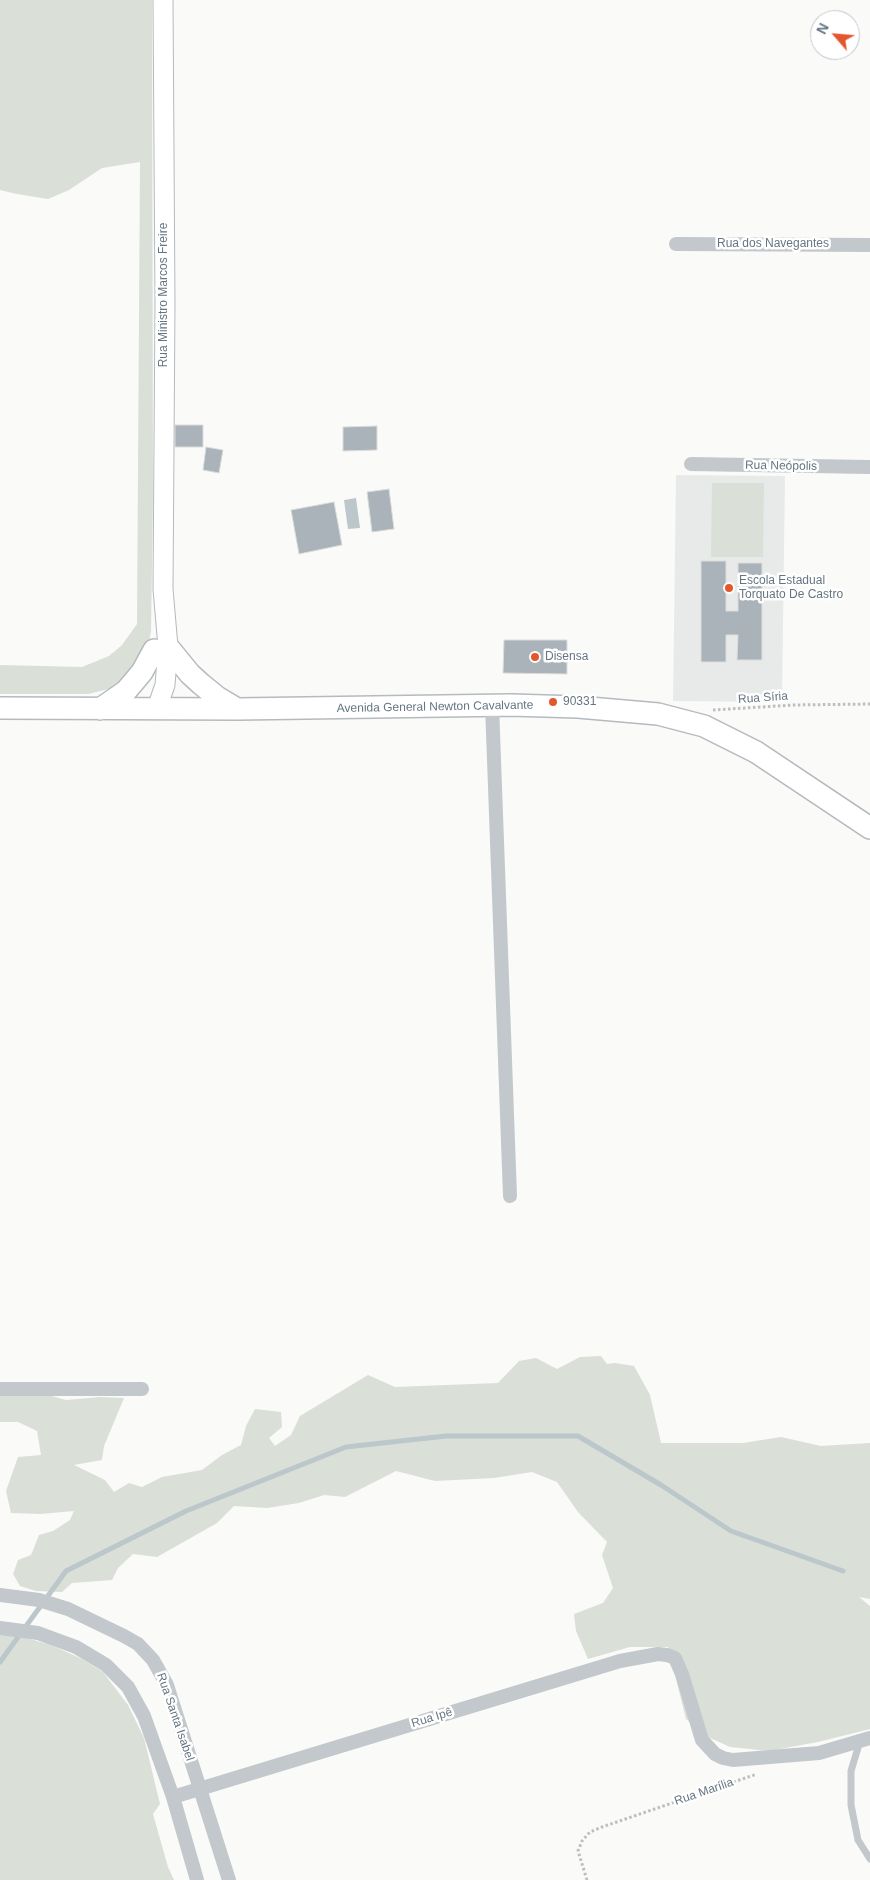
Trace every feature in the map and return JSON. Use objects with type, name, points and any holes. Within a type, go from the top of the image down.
[{"type":"main road","name":"Rua Ministro Marcos Freire","points":[[157,708],[165,685],[161,649],[165,313],[163,0]]},
{"type":"main road","points":[[100,709],[126,691],[161,649],[217,697],[238,709]]},
{"type":"main road","name":"Avenida General Newton Cavalvante","points":[[0,708],[238,709],[543,705],[658,714],[704,726],[771,761],[870,828]]},
{"type":"street","name":"Rua dos Navegantes","points":[[676,244],[870,245]]},
{"type":"street","name":"Rua Neópolis","points":[[691,464],[870,467]]},
{"type":"street","points":[[492,705],[510,1196]]},
{"type":"street","points":[[0,1390],[142,1389]]},
{"type":"street","name":"Rua Santa Isabel","points":[[0,1595],[54,1603],[96,1621],[138,1644],[153,1660],[167,1685],[229,1880]]},
{"type":"street","points":[[6,1629],[34,1633],[61,1640],[106,1665],[128,1687],[144,1716],[173,1798],[197,1880]]},
{"type":"street","name":"Rua Ipê","points":[[173,1798],[620,1660],[643,1655],[667,1655],[675,1658],[682,1674],[702,1740],[715,1754],[733,1760],[819,1753],[865,1740]]},
{"type":"lane","points":[[865,1740],[851,1771],[851,1805],[858,1840],[870,1859]]},
{"type":"path","name":"Rua Síria","points":[[706,711],[792,705],[870,704]]},
{"type":"path","name":"Rua Marília","points":[[587,1880],[578,1851],[582,1841],[590,1832],[762,1772]]},
{"type":"shaded area","points":[[0,0],[152,0],[153,494],[151,632],[147,649],[117,687],[88,694],[0,694],[0,665],[82,667],[109,656],[122,645],[137,624],[140,162],[102,168],[69,190],[48,199],[0,190]]},
{"type":"shaded area","name":"Escola Estadual Torquato De Castro","points":[[676,475],[785,476],[782,702],[673,701]]},
{"type":"shaded area","points":[[712,483],[764,483],[763,557],[711,557]]},
{"type":"shaded area","points":[[356,498],[360,528],[348,529],[344,500]]},
{"type":"shaded area","points":[[601,1356],[607,1364],[615,1363],[634,1366],[650,1395],[661,1443],[743,1443],[781,1437],[821,1446],[870,1443],[870,1599],[859,1597],[870,1606],[870,1729],[818,1742],[769,1751],[730,1747],[708,1737],[686,1719],[668,1647],[630,1647],[588,1659],[576,1631],[574,1614],[603,1603],[613,1588],[602,1555],[607,1542],[578,1512],[557,1482],[532,1472],[494,1478],[435,1481],[396,1471],[345,1497],[324,1495],[299,1503],[267,1508],[234,1506],[217,1523],[157,1557],[133,1554],[118,1568],[112,1580],[72,1583],[62,1592],[36,1591],[20,1586],[13,1574],[18,1560],[31,1555],[39,1535],[53,1531],[70,1520],[74,1511],[40,1514],[11,1513],[6,1491],[18,1457],[41,1455],[37,1431],[18,1422],[0,1422],[0,1396],[44,1394],[66,1400],[100,1397],[124,1398],[104,1446],[102,1460],[74,1465],[105,1480],[114,1492],[129,1483],[142,1487],[162,1477],[202,1470],[222,1455],[241,1445],[246,1426],[255,1409],[281,1412],[282,1427],[269,1438],[275,1446],[291,1435],[300,1416],[368,1375],[395,1387],[498,1383],[519,1361],[536,1358],[557,1369],[580,1357]]},
{"type":"shaded area","points":[[0,1633],[13,1634],[51,1645],[82,1659],[103,1672],[128,1705],[144,1738],[160,1804],[153,1814],[168,1867],[174,1880],[0,1880]]},
{"type":"building","points":[[175,425],[203,425],[203,447],[175,447]]},
{"type":"building","points":[[377,426],[377,450],[343,451],[343,427]]},
{"type":"building","points":[[206,447],[223,450],[219,473],[203,470]]},
{"type":"building","points":[[389,489],[394,529],[372,532],[367,492]]},
{"type":"building","points":[[334,502],[342,545],[299,554],[291,510]]},
{"type":"building","points":[[701,561],[726,561],[726,611],[738,611],[738,563],[762,563],[762,660],[737,660],[738,635],[726,635],[726,662],[701,662]]},
{"type":"building","name":"Disensa","points":[[504,640],[567,640],[567,674],[503,673]]},
{"type":"waterway","points":[[0,1662],[66,1571],[186,1511],[346,1447],[446,1436],[578,1436],[661,1485],[731,1531],[843,1571]]},
{"type":"place","name":"Escola Estadual Torquato De Castro","points":[[729,588]]},
{"type":"place","name":"Disensa","points":[[535,657]]},
{"type":"place","name":"90331","points":[[553,702]]}]
